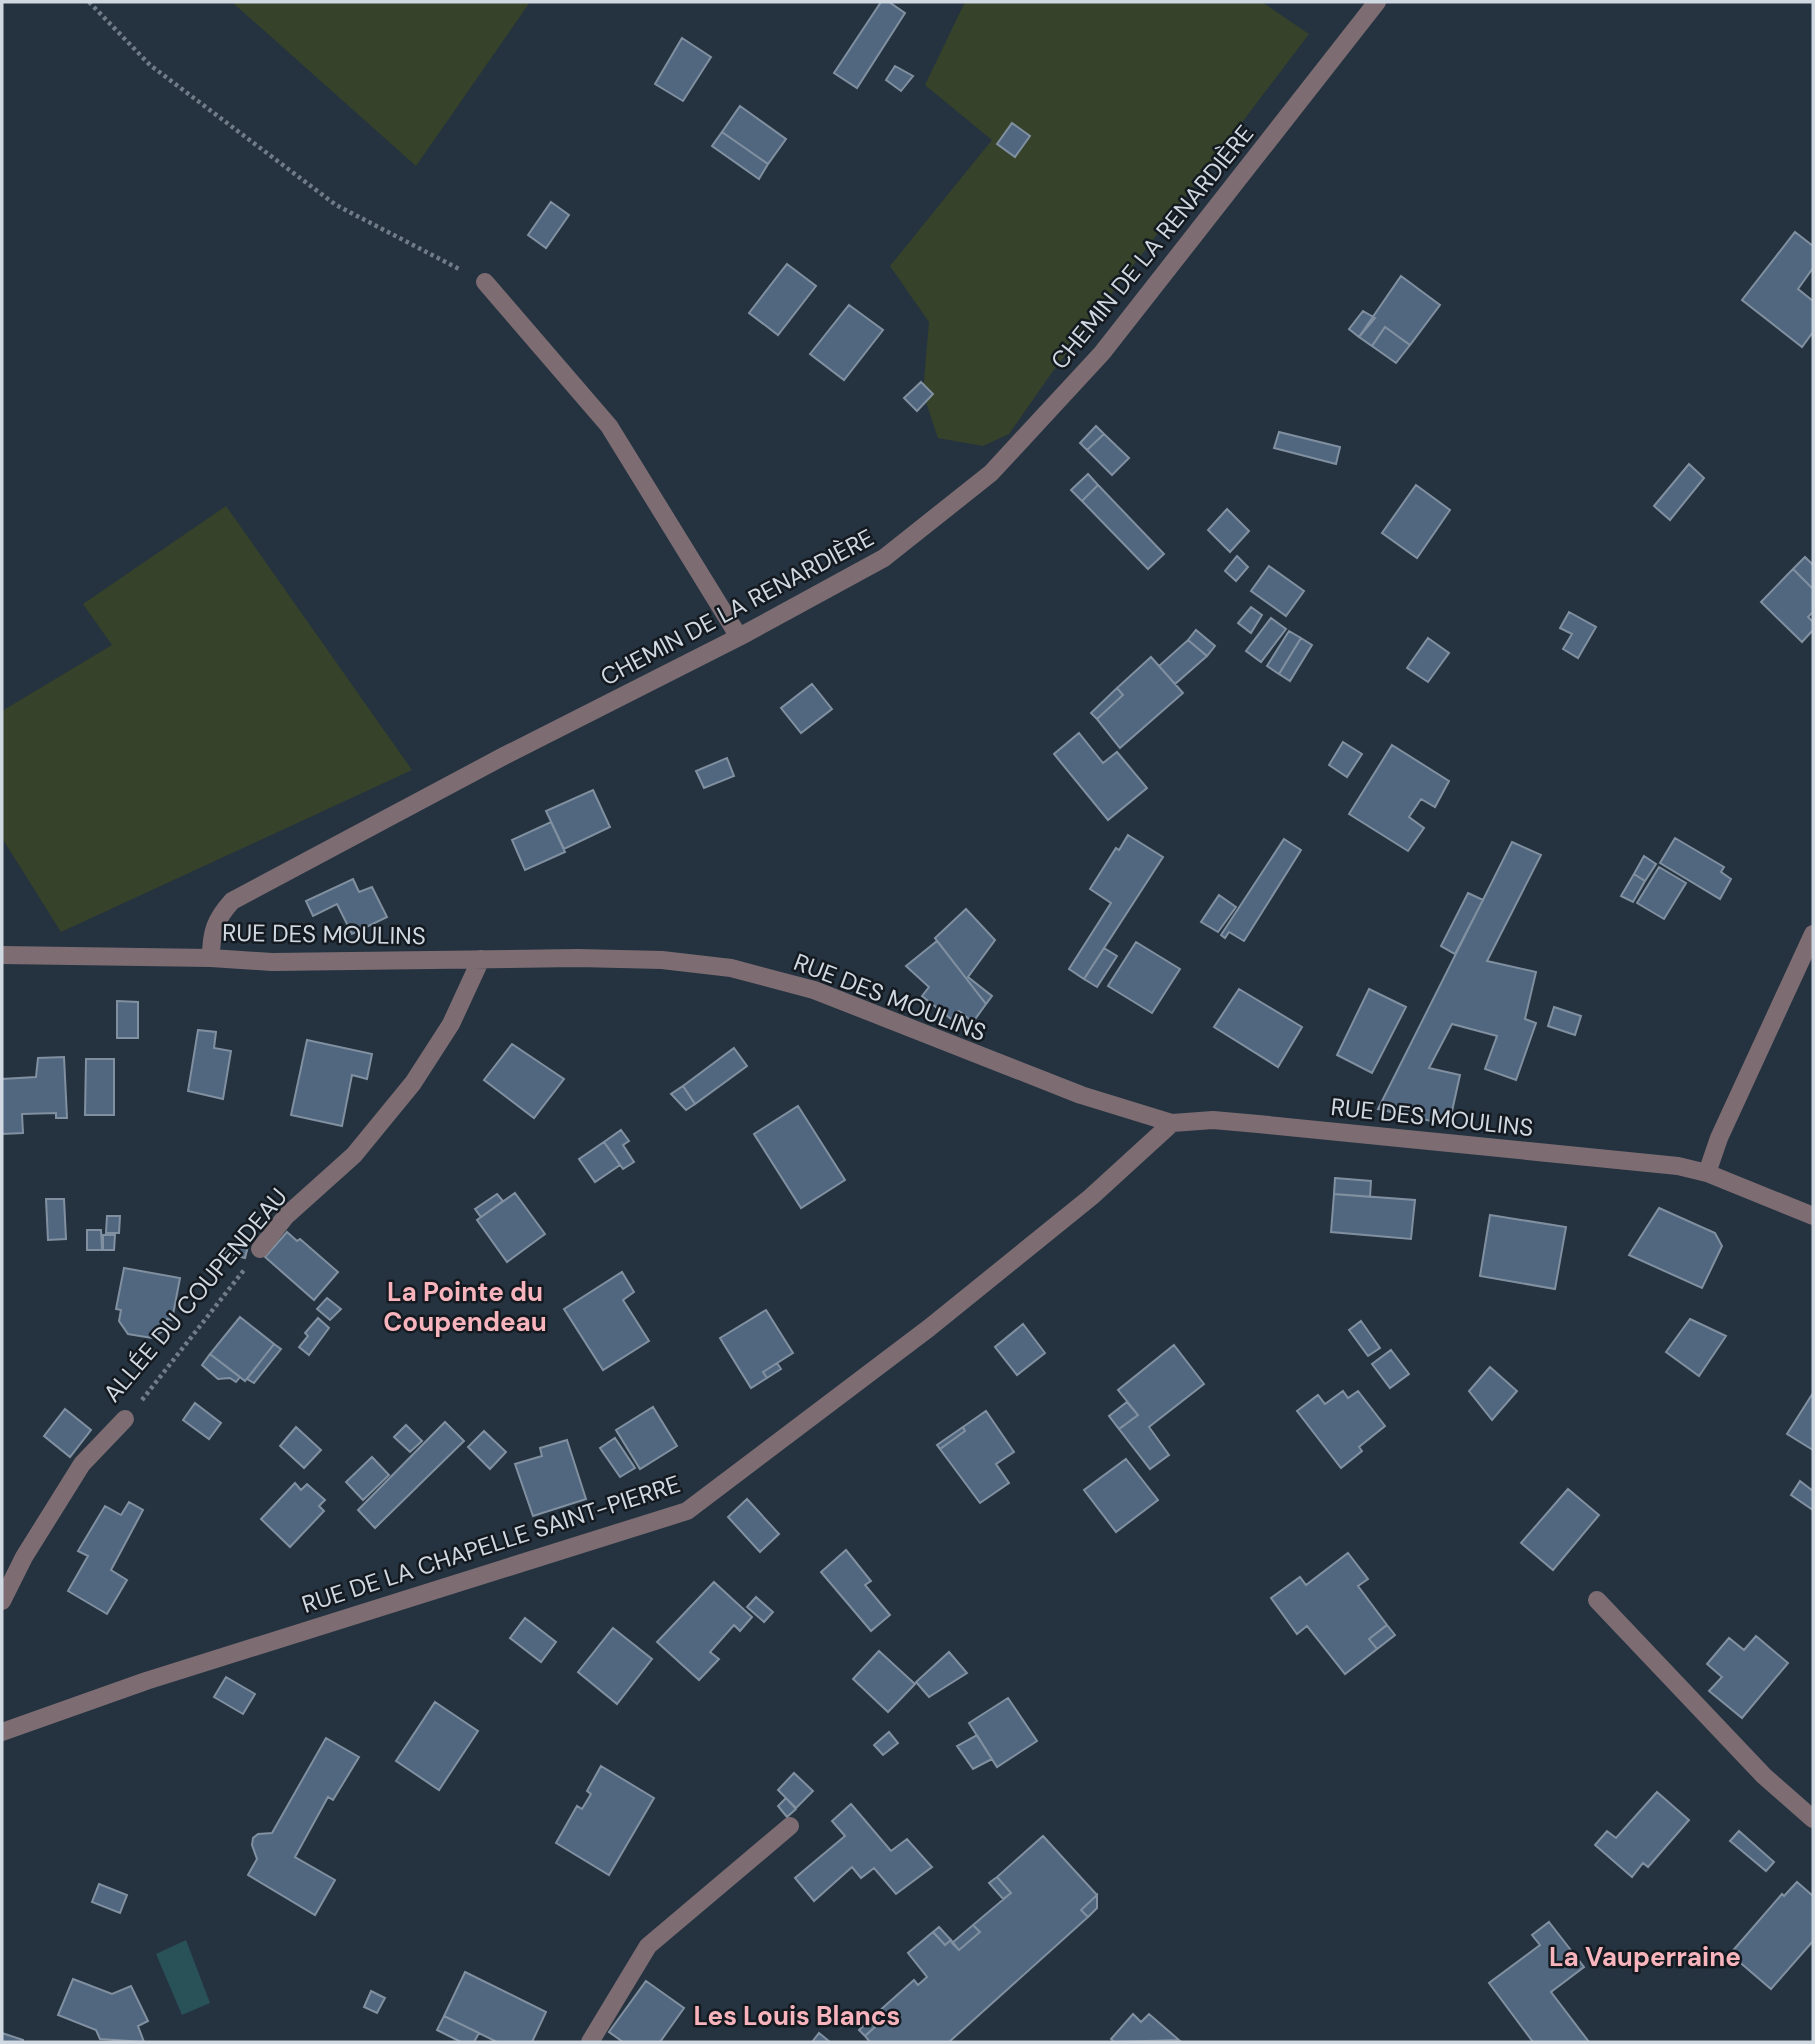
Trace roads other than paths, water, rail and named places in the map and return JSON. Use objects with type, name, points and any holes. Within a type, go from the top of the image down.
[{"type":"street","name":"CHEMIN DE LA RENARDIÈRE","points":[[211,958],[211,934],[218,917],[232,901],[502,757],[740,638],[884,558],[991,473],[1102,353],[1377,2]]},
{"type":"street","points":[[485,282],[609,426],[740,638]]},
{"type":"street","points":[[1707,1173],[1719,1138],[1813,934]]},
{"type":"street","name":"RUE DES MOULINS","points":[[2,955],[211,958],[272,962],[662,960],[730,968],[814,990],[1080,1096],[1172,1123],[1213,1120],[1678,1166],[1707,1173],[1813,1216]]},
{"type":"street","name":"ALLÉE DU COUPENDEAU","points":[[260,1249],[286,1216],[354,1155],[413,1083],[451,1024],[481,959]]},
{"type":"street","name":"RUE DE LA CHAPELLE SAINT-PIERRE","points":[[2,1732],[172,1672],[687,1511],[929,1328],[1091,1197],[1172,1123]]},
{"type":"street","name":"ALLÉE DU COUPENDEAU","points":[[2,1601],[24,1557],[82,1464],[125,1419]]},
{"type":"street","points":[[1597,1600],[1764,1776],[1813,1819]]},
{"type":"street","points":[[590,2042],[648,1946],[790,1826]]},
{"type":"district","name":"La Pointe du Coupendeau","points":[[465,1307]]},
{"type":"district","name":"La Vauperraine","points":[[1645,1957]]},
{"type":"district","name":"Les Louis Blancs","points":[[797,2016]]}]
